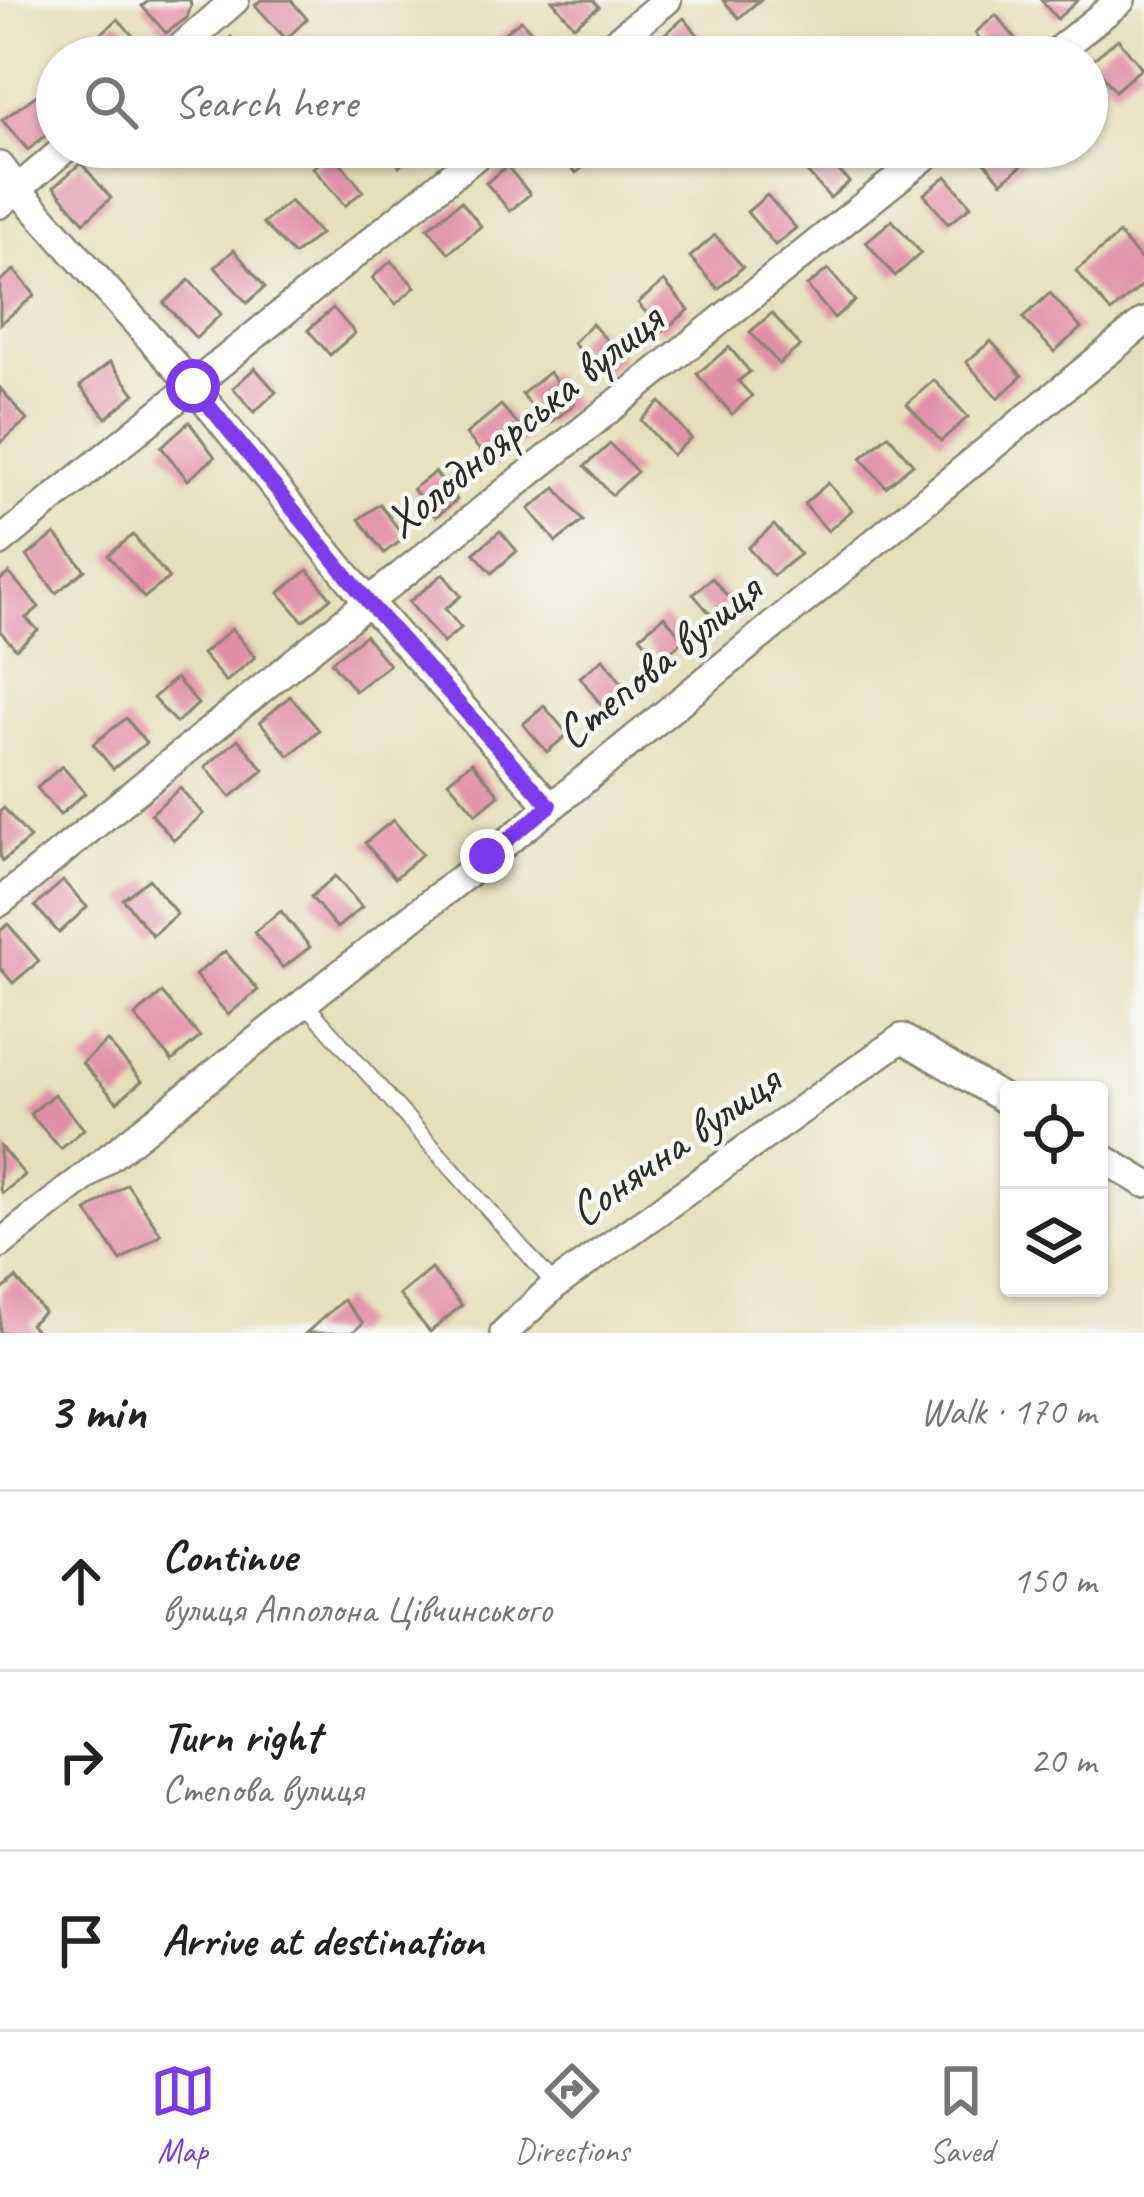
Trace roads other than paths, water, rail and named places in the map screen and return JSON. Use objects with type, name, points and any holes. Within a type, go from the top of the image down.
[{"type":"street","points":[[194,36],[235,0]]},
{"type":"street","points":[[623,36],[668,0]]},
{"type":"street","points":[[1076,36],[1121,0]]},
{"type":"street","points":[[0,166],[9,197],[193,386],[368,602],[550,806]]},
{"type":"street","points":[[9,197],[43,168]]},
{"type":"street","points":[[0,542],[461,168]]},
{"type":"street","name":"Холодноярська вулиця","points":[[0,902],[911,168]]},
{"type":"street","name":"Степова вулиця","points":[[0,1244],[550,806],[1144,322]]},
{"type":"street","name":"Сонячна вулиця","points":[[504,1333],[556,1285],[902,1038],[1000,1097]]},
{"type":"street","points":[[1108,1161],[1144,1183]]},
{"type":"lane","points":[[304,1002],[556,1285]]}]
